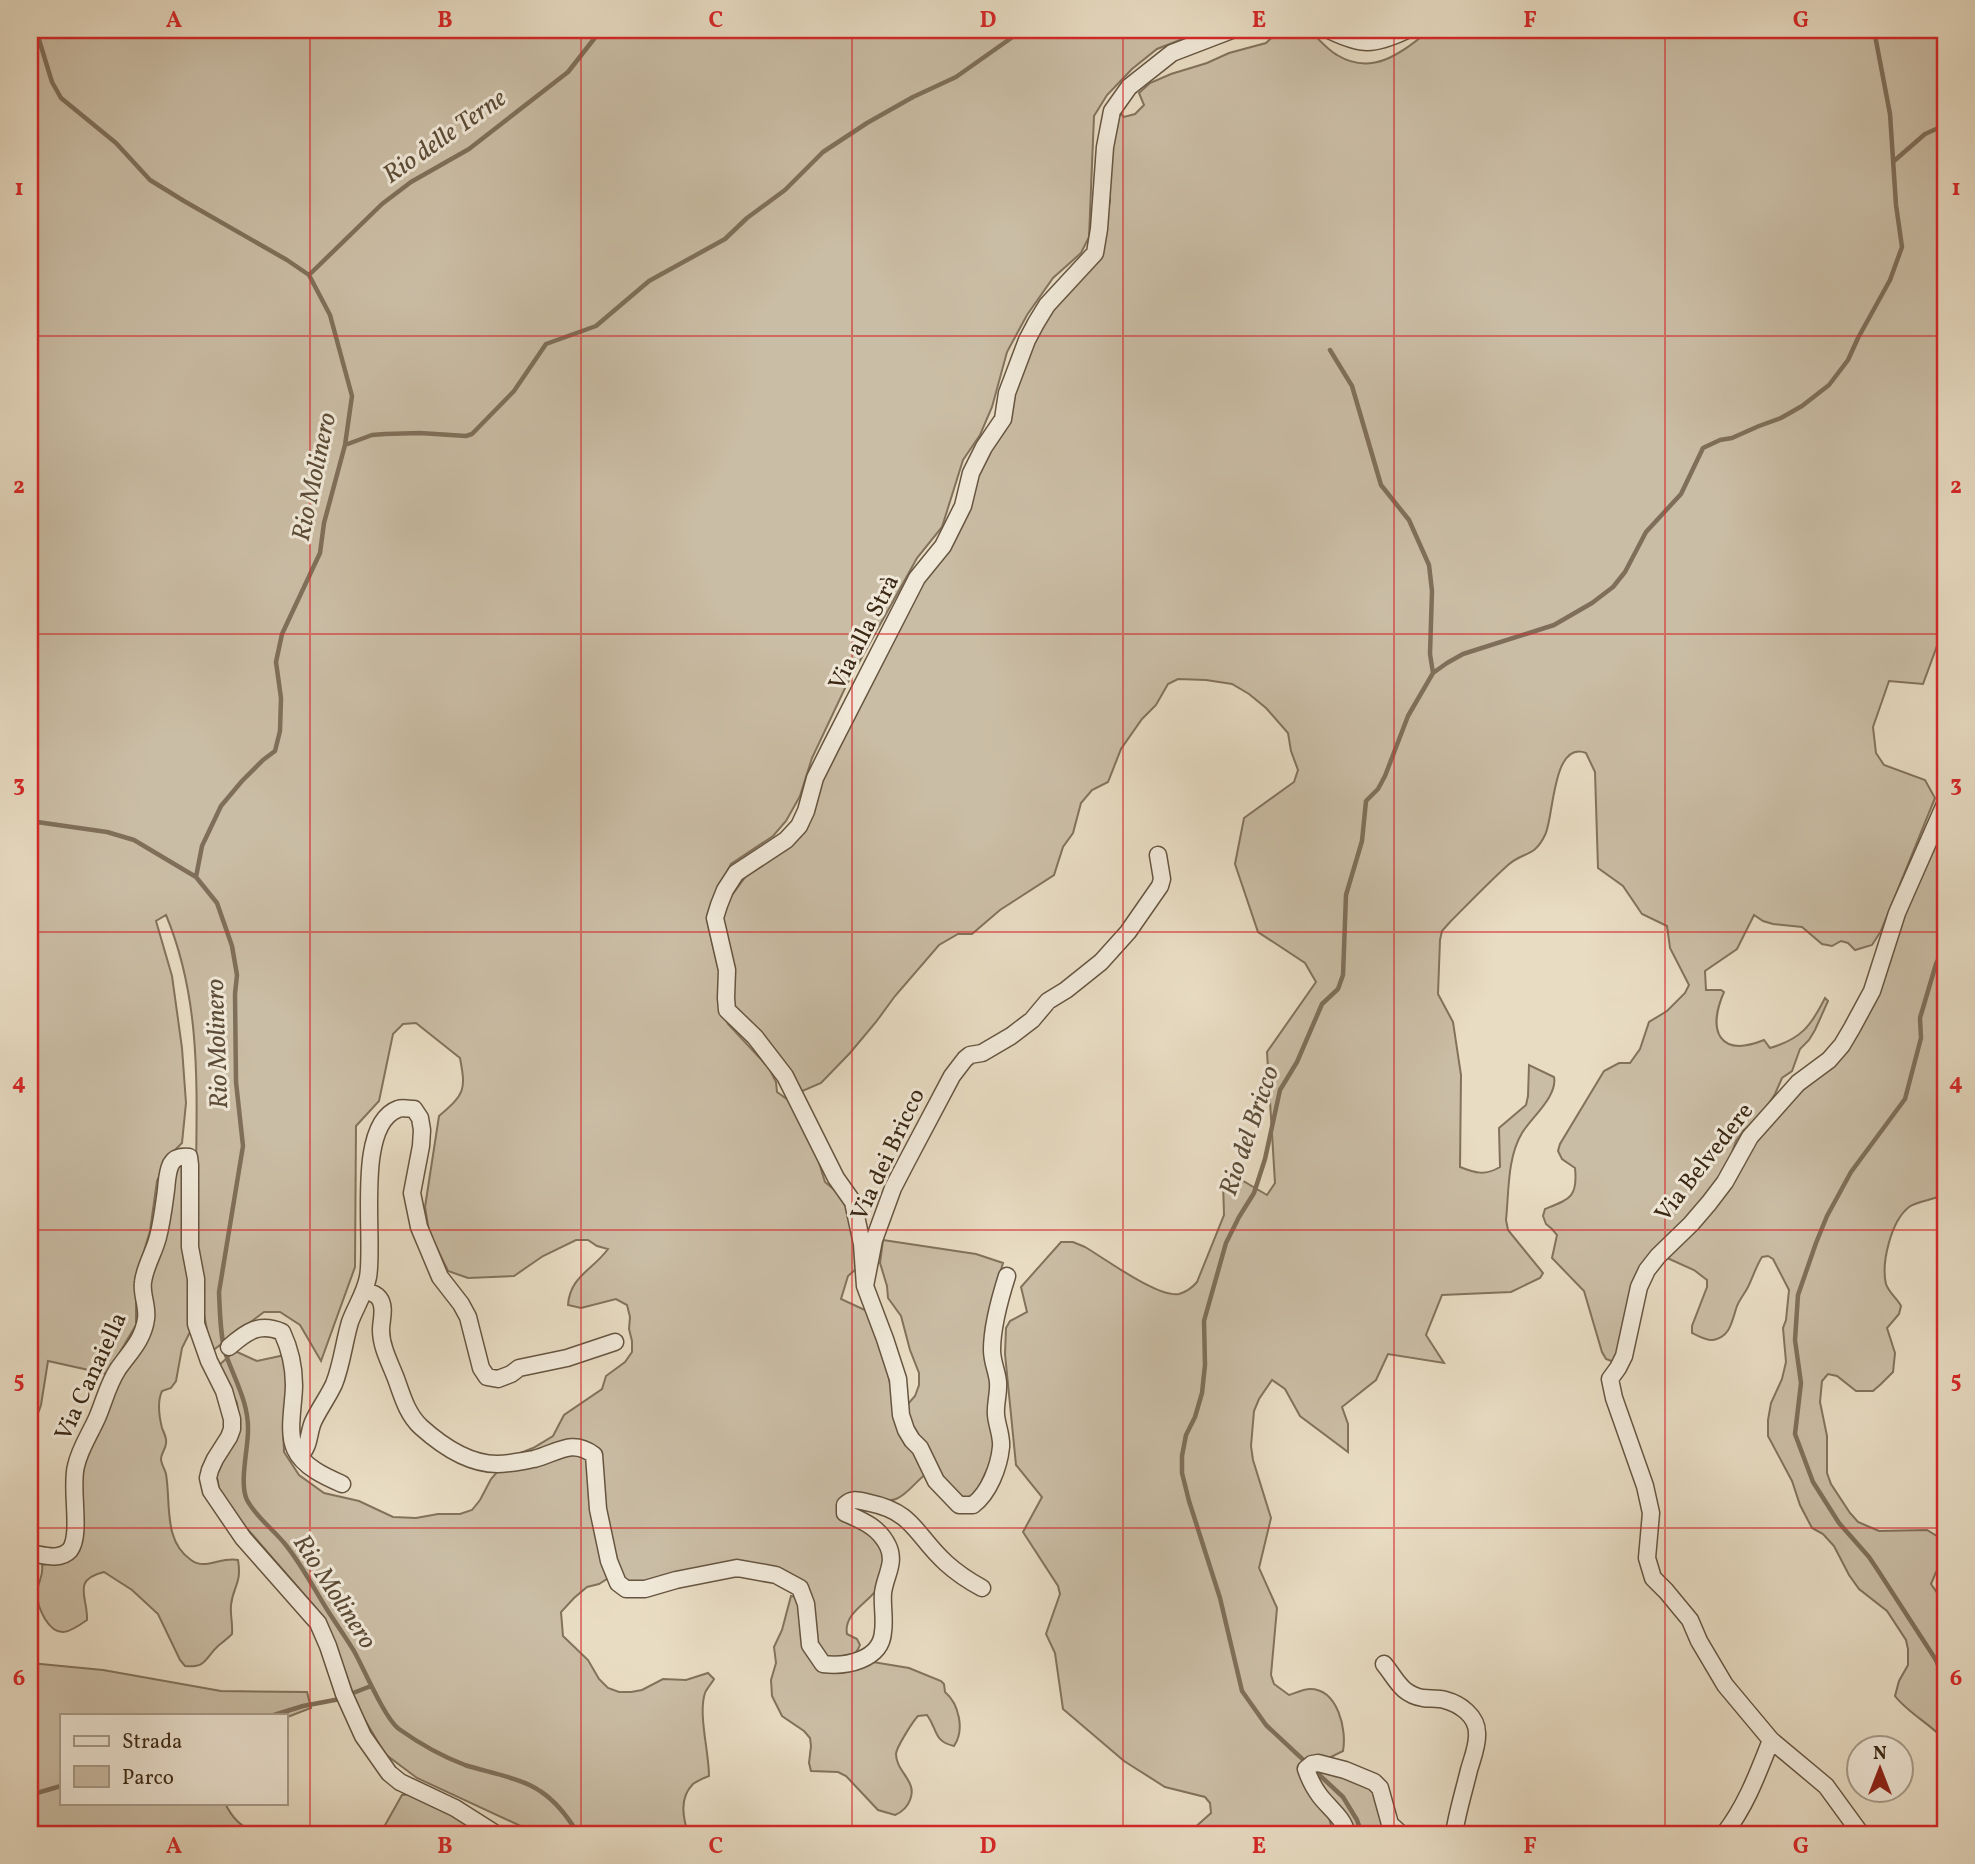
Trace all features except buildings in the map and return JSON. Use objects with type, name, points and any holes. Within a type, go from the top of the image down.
[{"type":"street","name":"Via alla Strà","points":[[866,1286],[862,1244],[853,1202],[836,1178],[785,1076],[755,1037],[727,1010],[727,970],[715,918],[725,890],[736,873],[786,840],[799,826],[815,778],[917,578],[943,547],[963,506],[971,473],[1003,419],[1007,393],[1027,340],[1047,305],[1095,253],[1105,147],[1112,111],[1129,87],[1171,53],[1232,30]]},
{"type":"street","points":[[1329,30],[1363,43],[1407,30]]},
{"type":"street","name":"Via Belvedere","points":[[1861,1834],[1826,1786],[1771,1740],[1718,1675],[1690,1620],[1653,1578],[1647,1558],[1651,1513],[1645,1486],[1614,1398],[1610,1379],[1624,1356],[1639,1287],[1647,1270],[1709,1203],[1725,1182],[1750,1137],[1798,1083],[1829,1060],[1852,1028],[1871,991],[1897,914],[1945,804]]},
{"type":"street","name":"Via dei Bricco","points":[[1007,1276],[999,1300],[992,1348],[998,1382],[996,1416],[1001,1447],[990,1483],[982,1497],[970,1506],[960,1505],[936,1481],[920,1448],[906,1430],[901,1415],[898,1379],[866,1286],[874,1240],[893,1188],[952,1076],[970,1055],[982,1052],[1010,1036],[1032,1020],[1048,1001],[1101,962],[1128,932],[1160,886],[1162,879],[1158,855]]},
{"type":"street","points":[[299,1456],[305,1451],[312,1425],[333,1385],[347,1340],[349,1324],[365,1291],[370,1262],[369,1179],[375,1138],[390,1113],[400,1108],[414,1109],[421,1118],[421,1146],[412,1193],[419,1227],[440,1278],[468,1317],[481,1368],[487,1377],[498,1379],[526,1366],[567,1358],[615,1342]]},
{"type":"street","name":"Via Canaiella","points":[[30,1553],[56,1557],[64,1555],[73,1545],[76,1464],[84,1442],[99,1415],[109,1385],[144,1330],[147,1316],[142,1285],[146,1265],[159,1236],[168,1172],[175,1159],[181,1156],[189,1157],[190,1247],[196,1279],[196,1324],[209,1361],[224,1391],[232,1419],[229,1437],[210,1470],[208,1478],[211,1491],[243,1538],[318,1623],[343,1692],[363,1736],[389,1773],[400,1782],[455,1808],[496,1834]]},
{"type":"street","points":[[365,1291],[379,1298],[382,1305],[381,1331],[384,1346],[408,1411],[422,1429],[465,1457],[497,1464],[536,1458],[573,1446],[584,1447],[594,1455],[598,1509],[609,1561],[618,1583],[626,1589],[645,1589],[737,1568],[776,1575],[800,1588],[806,1604],[810,1645],[823,1664],[838,1666],[861,1661],[880,1643],[883,1634],[883,1596],[892,1560],[888,1546],[878,1530],[869,1523],[845,1513],[845,1506],[854,1500],[882,1505],[901,1514],[948,1565],[982,1588]]},
{"type":"street","points":[[229,1348],[255,1330],[270,1327],[282,1332],[292,1362],[292,1440],[299,1456],[320,1475],[342,1484]]},
{"type":"street","points":[[1384,1664],[1409,1695],[1445,1700],[1464,1708],[1476,1726],[1476,1743],[1454,1834]]},
{"type":"street","points":[[1724,1834],[1750,1793],[1771,1740]]},
{"type":"street","points":[[1347,1834],[1345,1824],[1320,1796],[1309,1778],[1306,1769],[1311,1764],[1318,1763],[1345,1770],[1374,1782],[1380,1788],[1390,1824],[1401,1834]]},
{"type":"green space","points":[[30,30],[1206,30],[1157,49],[1132,69],[1107,95],[1094,116],[1089,237],[1081,253],[1053,278],[1027,315],[1007,352],[992,407],[980,435],[963,460],[942,527],[917,558],[846,686],[812,758],[800,796],[786,821],[773,836],[731,864],[713,900],[708,924],[720,975],[721,1010],[728,1024],[769,1068],[776,1082],[777,1092],[791,1102],[815,1150],[825,1182],[837,1192],[849,1211],[858,1262],[856,1269],[848,1276],[841,1299],[867,1311],[884,1355],[896,1424],[903,1440],[913,1451],[926,1474],[896,1499],[882,1500],[854,1494],[841,1499],[871,1529],[886,1552],[880,1585],[853,1613],[847,1626],[847,1634],[857,1639],[860,1645],[852,1656],[841,1662],[819,1654],[809,1590],[799,1581],[771,1568],[646,1585],[610,1577],[587,1587],[561,1612],[563,1636],[588,1660],[608,1688],[631,1692],[642,1690],[663,1679],[686,1680],[708,1673],[714,1679],[703,1702],[709,1776],[693,1784],[686,1795],[684,1814],[688,1834],[538,1834],[417,1778],[385,1754],[359,1710],[336,1647],[316,1608],[231,1510],[219,1489],[216,1472],[239,1420],[237,1403],[218,1366],[235,1351],[257,1361],[285,1355],[288,1372],[283,1426],[284,1452],[299,1475],[324,1493],[359,1501],[393,1517],[416,1518],[460,1514],[472,1510],[491,1479],[510,1457],[553,1436],[564,1415],[602,1389],[606,1376],[625,1362],[632,1352],[627,1305],[616,1299],[581,1308],[568,1305],[578,1280],[608,1249],[588,1240],[576,1240],[543,1256],[514,1276],[468,1278],[448,1271],[429,1232],[425,1207],[439,1116],[462,1091],[462,1069],[460,1058],[416,1023],[403,1024],[393,1034],[379,1101],[356,1126],[355,1267],[321,1361],[300,1325],[280,1312],[264,1312],[212,1351],[201,1297],[197,1242],[193,1023],[183,968],[166,915],[156,921],[172,976],[182,1048],[186,1103],[182,1143],[167,1158],[157,1181],[150,1231],[136,1278],[136,1325],[107,1374],[48,1361],[41,1405],[30,1436]]},
{"type":"green space","points":[[1280,30],[1308,30],[1337,55],[1350,61],[1375,63],[1398,53],[1430,30],[1945,30],[1945,624],[1923,684],[1889,681],[1873,727],[1876,753],[1884,765],[1925,780],[1935,798],[1881,931],[1872,945],[1855,950],[1848,943],[1841,941],[1832,946],[1822,944],[1802,927],[1773,924],[1754,915],[1737,949],[1705,971],[1706,990],[1724,992],[1719,1006],[1717,1029],[1727,1043],[1736,1046],[1764,1040],[1770,1048],[1790,1040],[1810,1024],[1825,998],[1828,1001],[1815,1030],[1800,1049],[1792,1071],[1782,1078],[1760,1117],[1744,1130],[1736,1141],[1729,1161],[1702,1202],[1661,1247],[1614,1362],[1606,1359],[1602,1352],[1584,1291],[1552,1258],[1557,1235],[1546,1224],[1543,1216],[1545,1209],[1566,1199],[1573,1191],[1575,1168],[1562,1159],[1558,1151],[1604,1071],[1619,1063],[1630,1063],[1640,1049],[1649,1022],[1667,1011],[1685,993],[1689,985],[1670,948],[1667,926],[1642,914],[1623,886],[1598,868],[1595,772],[1586,753],[1575,752],[1560,769],[1548,826],[1537,847],[1508,865],[1442,931],[1438,994],[1453,1022],[1461,1075],[1460,1167],[1480,1173],[1500,1167],[1499,1128],[1526,1105],[1529,1065],[1554,1077],[1552,1092],[1517,1143],[1510,1175],[1506,1220],[1508,1230],[1543,1273],[1540,1278],[1511,1292],[1442,1295],[1426,1335],[1444,1363],[1388,1354],[1376,1380],[1342,1407],[1348,1424],[1348,1452],[1300,1416],[1285,1389],[1272,1380],[1259,1399],[1254,1411],[1251,1446],[1271,1518],[1259,1568],[1277,1608],[1271,1675],[1274,1684],[1289,1695],[1308,1689],[1328,1696],[1342,1722],[1343,1751],[1329,1758],[1315,1757],[1306,1784],[1324,1808],[1331,1828],[1330,1834],[1191,1834],[1211,1813],[1210,1803],[1205,1797],[1165,1787],[1124,1761],[1063,1709],[1055,1653],[1046,1634],[1060,1594],[1058,1586],[1023,1532],[1042,1497],[1016,1465],[1005,1354],[1006,1328],[1010,1321],[1027,1312],[1021,1287],[1061,1242],[1073,1242],[1085,1247],[1158,1290],[1170,1294],[1186,1291],[1197,1282],[1224,1215],[1223,1181],[1233,1175],[1267,1195],[1275,1183],[1267,1052],[1316,982],[1305,963],[1258,932],[1235,864],[1244,818],[1294,782],[1298,770],[1288,733],[1266,708],[1232,684],[1178,679],[1168,684],[1156,705],[1142,719],[1121,749],[1108,782],[1092,790],[1081,803],[1073,833],[1063,847],[1054,875],[1000,910],[972,934],[958,934],[939,945],[850,1053],[821,1083],[800,1092],[733,1008],[722,918],[729,899],[746,876],[790,845],[977,475],[1033,343],[1052,309],[1096,262],[1110,201],[1107,184],[1119,107],[1124,117],[1135,114],[1144,105],[1139,93],[1150,83],[1229,53],[1266,43]]},
{"type":"green space","points":[[1945,814],[1945,1194],[1909,1207],[1892,1232],[1886,1254],[1886,1284],[1901,1306],[1899,1314],[1887,1328],[1895,1353],[1893,1372],[1873,1391],[1856,1391],[1837,1376],[1828,1374],[1822,1381],[1820,1402],[1827,1436],[1827,1473],[1831,1484],[1858,1522],[1879,1531],[1927,1530],[1945,1541],[1945,1564],[1936,1572],[1931,1584],[1944,1608],[1937,1624],[1938,1636],[1945,1648],[1945,1740],[1895,1696],[1899,1681],[1908,1665],[1906,1640],[1887,1611],[1859,1589],[1834,1546],[1823,1534],[1812,1528],[1792,1481],[1768,1436],[1771,1403],[1786,1362],[1783,1328],[1789,1290],[1773,1259],[1762,1257],[1727,1332],[1711,1340],[1692,1333],[1707,1280],[1694,1270],[1665,1257],[1746,1151],[1799,1090],[1826,1070],[1894,936]]},
{"type":"green space","points":[[185,1161],[190,1332],[182,1348],[176,1381],[160,1395],[159,1414],[166,1441],[161,1461],[166,1474],[172,1532],[182,1552],[191,1560],[202,1564],[238,1560],[239,1568],[231,1605],[232,1634],[202,1664],[192,1666],[185,1666],[180,1660],[158,1614],[132,1590],[104,1572],[94,1575],[84,1585],[87,1620],[64,1632],[55,1630],[45,1619],[37,1592],[42,1565],[63,1561],[77,1479],[111,1392],[135,1357],[146,1290],[174,1167]]},
{"type":"green space","points":[[883,1240],[976,1254],[1003,1263],[995,1304],[993,1333],[992,1457],[979,1486],[971,1496],[953,1494],[911,1430],[907,1405],[915,1396],[919,1373],[901,1316],[888,1298],[880,1263]]},
{"type":"green space","points":[[791,1596],[797,1597],[805,1647],[816,1668],[873,1662],[909,1668],[941,1681],[945,1692],[954,1703],[960,1725],[954,1746],[939,1738],[927,1715],[918,1716],[899,1746],[897,1760],[912,1793],[907,1805],[898,1814],[878,1810],[846,1776],[838,1772],[811,1771],[810,1738],[782,1716],[772,1696],[771,1680],[776,1663],[774,1647],[782,1630]]},
{"type":"green space","points":[[30,1663],[103,1670],[221,1691],[307,1692],[311,1708],[287,1717],[287,1714],[60,1714],[60,1804],[226,1804],[234,1818],[255,1832],[281,1833],[324,1829],[351,1834],[30,1834]]},
{"type":"green space","points":[[1318,1766],[1366,1786],[1377,1794],[1395,1834],[1352,1834],[1313,1772]]},
{"type":"green space","points":[[414,1794],[486,1834],[380,1834],[402,1795]]},
{"type":"waterway","name":"Rio Molinero","points":[[36,30],[52,82],[61,98],[116,143],[150,180],[309,275],[330,315],[352,396],[345,445],[324,523],[320,553],[282,634],[276,662],[281,698],[280,731],[275,751],[242,781],[221,806],[202,846],[196,877],[217,903],[232,946],[237,975],[236,1082],[243,1146],[219,1292],[224,1348],[244,1402],[248,1421],[244,1476],[247,1500],[285,1544],[302,1569],[354,1651],[393,1724],[448,1758],[532,1786],[557,1805],[578,1834]]},
{"type":"waterway","name":"Rio delle Terne","points":[[309,275],[382,204],[411,182],[469,149],[568,72],[601,30]]},
{"type":"waterway","points":[[1433,673],[1463,654],[1554,625],[1592,603],[1613,587],[1625,572],[1646,532],[1681,494],[1703,448],[1781,418],[1802,406],[1829,385],[1848,360],[1890,280],[1902,247],[1896,205],[1890,114],[1874,30]]},
{"type":"waterway","points":[[345,445],[372,435],[472,434],[514,391],[546,344],[596,326],[649,281],[725,239],[747,218],[785,190],[823,152],[913,97],[956,77],[1014,36]]},
{"type":"waterway","points":[[1894,161],[1925,134],[1945,125]]},
{"type":"waterway","name":"Rio del Bricco","points":[[1330,350],[1352,386],[1381,485],[1409,520],[1429,565],[1432,591],[1430,654],[1433,673],[1408,716],[1385,776],[1378,789],[1366,801],[1362,841],[1346,895],[1343,975],[1338,989],[1322,1004],[1297,1062],[1280,1090],[1265,1159],[1254,1193],[1226,1243],[1204,1321],[1205,1365],[1202,1393],[1186,1435],[1182,1473],[1220,1598],[1242,1691],[1266,1725],[1343,1797],[1362,1834]]},
{"type":"waterway","points":[[30,821],[107,832],[134,840],[196,877]]},
{"type":"waterway","points":[[1945,945],[1936,964],[1920,1018],[1921,1038],[1905,1099],[1851,1172],[1827,1216],[1798,1295],[1795,1340],[1801,1383],[1795,1434],[1813,1482],[1839,1523],[1879,1572],[1936,1660],[1945,1682]]},
{"type":"waterway","points":[[348,1695],[371,1686]]},
{"type":"waterway","points":[[277,1714],[340,1699]]},
{"type":"waterway","points":[[30,1795],[60,1786]]}]
